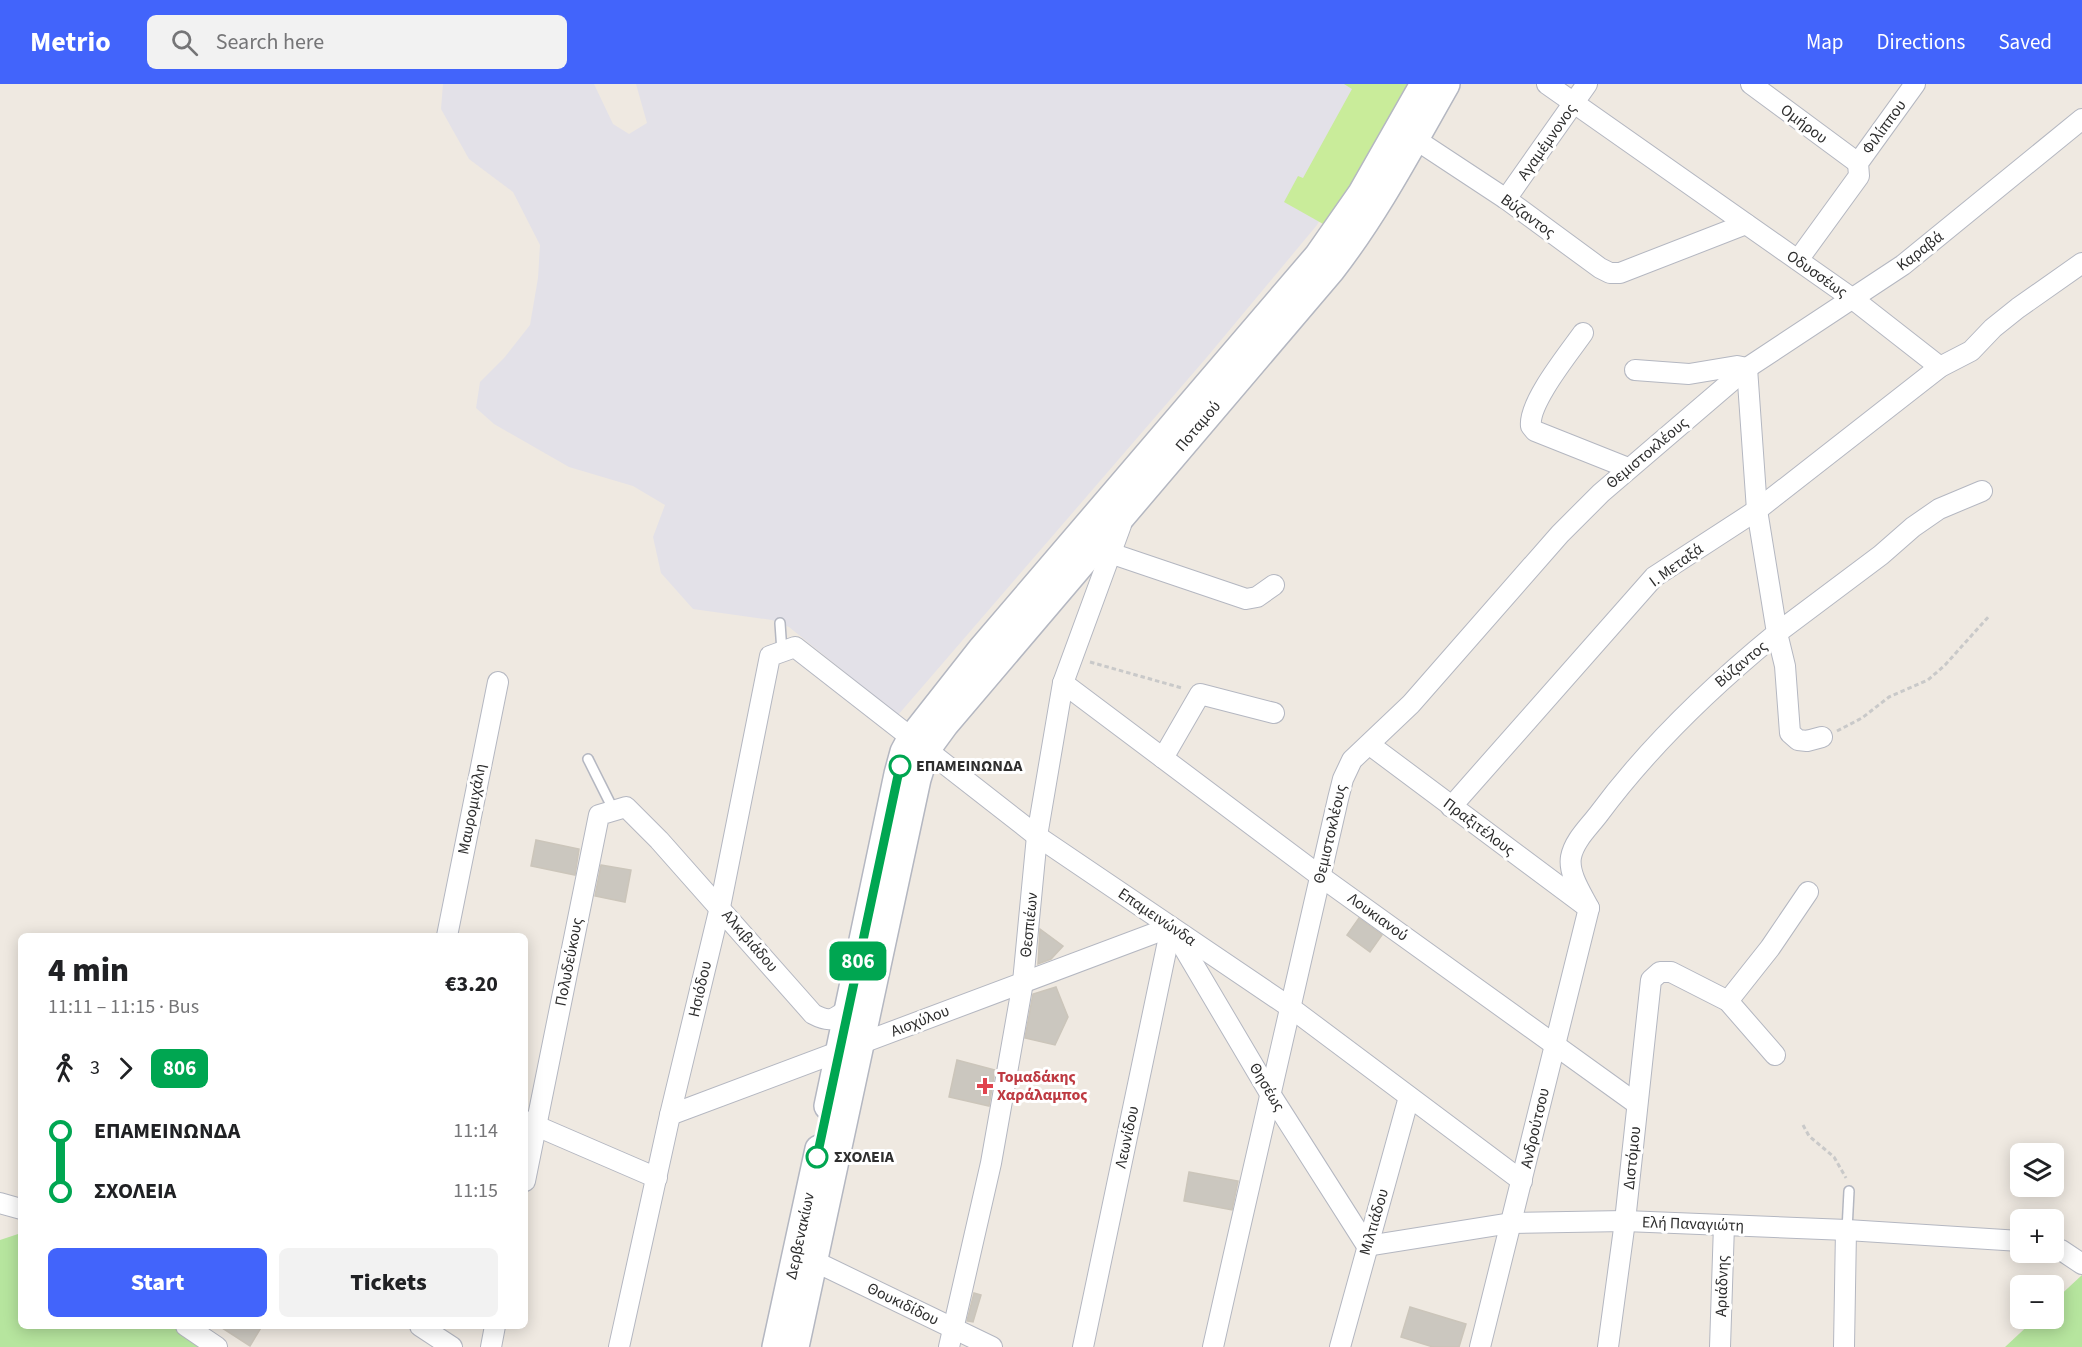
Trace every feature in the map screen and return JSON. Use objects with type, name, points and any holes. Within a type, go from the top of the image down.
[{"type":"street","name":"Ποταμού","points":[[918,744],[981,650],[1318,256],[1362,193],[1424,84]]},
{"type":"street","name":"Ποταμού","points":[[918,744],[945,724],[1346,251],[1380,201],[1446,84]]},
{"type":"street","name":"Οδυσσέως","points":[[1547,84],[1853,299],[1940,367]]},
{"type":"street","name":"Αγαμέμνονος","points":[[1506,200],[1587,84]]},
{"type":"street","name":"Ομήρου","points":[[1751,84],[1858,163]]},
{"type":"street","name":"Φιλίππου","points":[[1798,260],[1859,176],[1858,163],[1916,84]]},
{"type":"street","name":"Καραβά","points":[[1747,368],[1903,265],[2082,119]]},
{"type":"street","name":"Βύζαντος","points":[[1415,139],[1610,273],[1620,273],[1746,224]]},
{"type":"street","points":[[1940,367],[1971,351],[1993,328],[2018,308],[2082,263]]},
{"type":"street","points":[[1583,333],[1534,406],[1530,425],[1534,430],[1628,468]]},
{"type":"street","points":[[1635,370],[1689,374],[1737,366],[1747,368]]},
{"type":"street","name":"Ι. Μεταξά","points":[[1451,807],[1654,577],[1757,510],[1940,367]]},
{"type":"street","name":"Βύζαντος","points":[[1589,908],[1571,869],[1571,858],[1576,844],[1624,780],[1709,692],[1778,633],[1757,510],[1747,368]]},
{"type":"street","name":"Θεμιστοκλέους","points":[[1213,1347],[1269,1092],[1291,1008],[1343,778],[1352,760],[1411,704],[1572,521],[1628,468],[1747,368]]},
{"type":"street","points":[[1822,737],[1798,741],[1790,733],[1785,666],[1778,633],[1881,555],[1913,527],[1939,509],[1982,491]]},
{"type":"street","name":"Θεσπιέων","points":[[951,1338],[991,1163],[1023,982],[1037,836],[1063,683],[1127,510]]},
{"type":"street","points":[[1110,553],[1246,599],[1257,597],[1274,585]]},
{"type":"street","name":"Επαμεινώνδα","points":[[789,649],[918,744],[1037,836],[1291,1008],[1522,1180]]},
{"type":"street","name":"Ησιόδου","points":[[619,1347],[670,1115],[720,907],[770,656],[789,649]]},
{"type":"street","name":"Μαυρομιχάλη","points":[[448,933],[498,682]]},
{"type":"street","name":"Λουκιανού","points":[[1063,683],[1320,876],[1637,1104]]},
{"type":"street","points":[[1163,758],[1200,694],[1274,713]]},
{"type":"street","name":"Δερβενακίων","points":[[795,1347],[814,1261],[851,1048],[848,1010],[898,774],[904,752],[918,744]]},
{"type":"street","name":"Δερβενακίων","points":[[776,1347],[917,779],[918,744]]},
{"type":"street","name":"Πραξιτέλους","points":[[1370,745],[1589,908]]},
{"type":"street","name":"Αλκιβιάδου","points":[[614,811],[626,807],[659,840],[813,1014],[825,1020],[836,1019],[848,1010]]},
{"type":"street","name":"Πολυδεύκους","points":[[528,1153],[531,1124],[599,815],[614,811]]},
{"type":"street","points":[[1775,1055],[1728,1001],[1770,948],[1808,892]]},
{"type":"street","name":"Ανδρούτσου","points":[[1480,1347],[1589,908]]},
{"type":"street","name":"Αισχύλου","points":[[670,1115],[1171,927]]},
{"type":"street","name":"Θησέως","points":[[1171,927],[1269,1092],[1367,1246]]},
{"type":"street","name":"Λεωνίδου","points":[[1083,1347],[1171,927]]},
{"type":"street","name":"Διστόμου","points":[[1608,1347],[1625,1221],[1650,982],[1660,972],[1673,972],[1728,1001]]},
{"type":"street","name":"Μιλτιάδου","points":[[1341,1347],[1409,1097]]},
{"type":"street","points":[[531,1124],[657,1178]]},
{"type":"street","points":[[0,1203],[18,1208]]},
{"type":"street","name":"Ελή Παναγιώτη","points":[[1367,1246],[1511,1223],[1625,1221],[2010,1239]]},
{"type":"street","name":"Αριάδνης","points":[[1720,1347],[1724,1225]]},
{"type":"street","points":[[1844,1347],[1846,1230]]},
{"type":"street","points":[[2064,1252],[2082,1264]]},
{"type":"street","name":"Θουκιδίδου","points":[[814,1261],[951,1338],[992,1347]]},
{"type":"street","points":[[190,1329],[217,1347]]},
{"type":"street","points":[[425,1329],[452,1347]]},
{"type":"street","points":[[491,1347],[494,1329]]},
{"type":"lane","points":[[780,623],[789,649]]},
{"type":"lane","points":[[588,759],[614,811]]},
{"type":"lane","points":[[1846,1230],[1849,1191]]},
{"type":"path","points":[[1822,737],[1854,723],[1889,697],[1928,680],[1990,615]]},
{"type":"path","points":[[1072,657],[1200,694]]},
{"type":"path","points":[[1803,1125],[1809,1136],[1828,1150],[1838,1162],[1849,1191]]},
{"type":"shaded area","points":[[443,84],[594,84],[613,124],[629,134],[647,123],[636,84],[1395,84],[1317,225],[1207,357],[898,715],[789,627],[772,620],[693,609],[661,573],[653,537],[665,505],[633,486],[569,467],[494,424],[476,408],[480,382],[504,358],[530,325],[538,278],[540,245],[513,192],[469,159],[441,109]]},
{"type":"green space","points":[[1344,84],[1416,84],[1332,229],[1284,202],[1298,176],[1303,178],[1352,89]]},
{"type":"green space","points":[[18,1234],[18,1329],[178,1329],[202,1347],[0,1347],[0,1240]]},
{"type":"green space","points":[[2082,1275],[2082,1347],[2005,1347],[2024,1329],[2064,1329],[2064,1292]]},
{"type":"building","points":[[536,840],[579,849],[575,875],[531,866]]},
{"type":"building","points":[[601,865],[631,870],[625,902],[595,896]]},
{"type":"building","points":[[1359,918],[1382,935],[1370,952],[1347,935]]},
{"type":"building","points":[[1040,929],[1063,946],[1051,959],[1038,964]]},
{"type":"building","points":[[1056,987],[1068,1017],[1055,1045],[1025,1038],[1033,994]]},
{"type":"building","points":[[957,1060],[995,1070],[989,1106],[949,1097]]},
{"type":"building","points":[[1189,1172],[1238,1181],[1232,1210],[1184,1201]]},
{"type":"building","points":[[974,1293],[981,1295],[973,1322],[967,1321]]},
{"type":"building","points":[[1410,1307],[1466,1324],[1459,1347],[1433,1347],[1401,1337]]},
{"type":"building","points":[[224,1329],[260,1329],[250,1346]]},
{"type":"bus line","name":"806","points":[[817,1157],[900,766]]},
{"type":"place","name":"ΕΠΑΜΕΙΝΩΝΔΑ","points":[[900,766]]},
{"type":"place","name":"Τομαδάκης Χαράλαμπος","points":[[985,1086]]},
{"type":"place","name":"ΣΧΟΛΕΙΑ","points":[[817,1157]]}]
